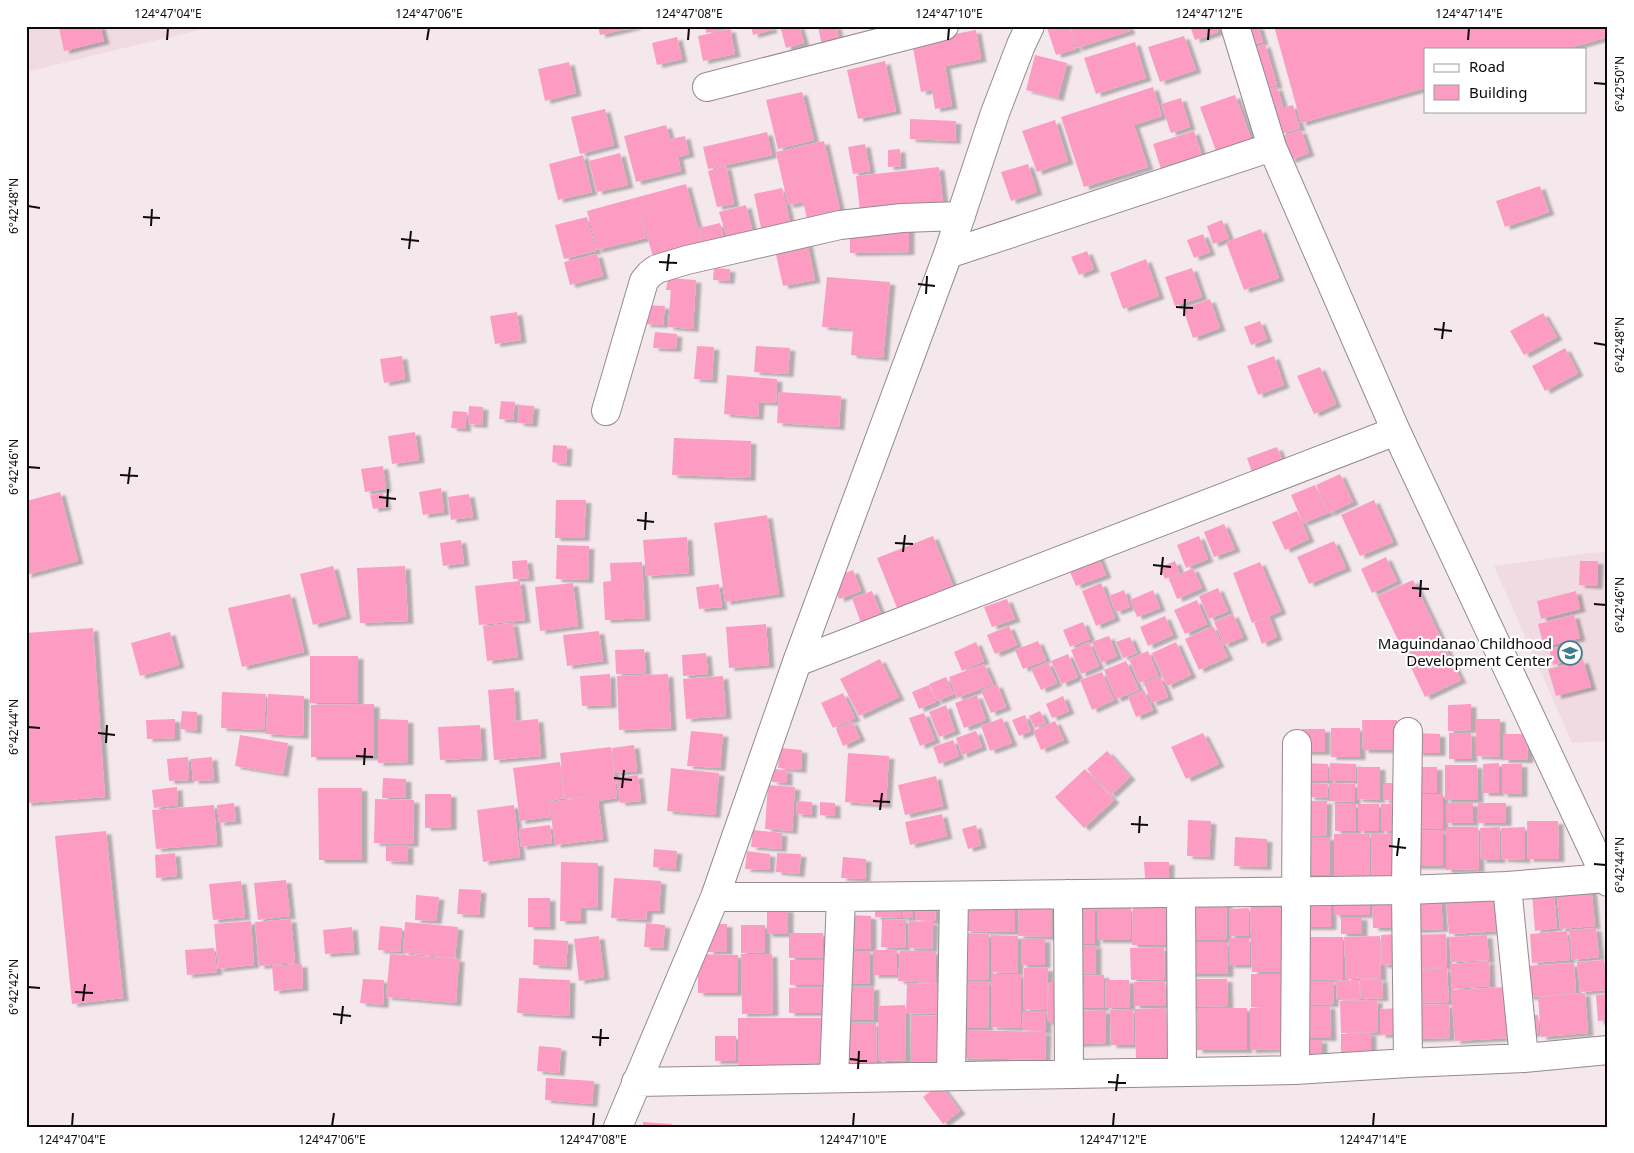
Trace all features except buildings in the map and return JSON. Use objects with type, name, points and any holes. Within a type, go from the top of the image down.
[{"type":"street","points":[[707,86],[944,26]]},
{"type":"street","points":[[618,1127],[715,897],[797,662],[948,254],[995,113],[1030,26]]},
{"type":"street","points":[[715,897],[1406,890],[1607,880],[1396,431],[1272,147],[1235,26]]},
{"type":"street","points":[[948,254],[1272,147]]},
{"type":"street","points":[[606,411],[644,281],[657,269],[840,225],[902,218],[961,216]]},
{"type":"street","points":[[797,662],[1396,431]]},
{"type":"street","points":[[1408,732],[1406,890],[1408,1062]]},
{"type":"street","points":[[1295,1070],[1297,744]]},
{"type":"street","points":[[1507,886],[1524,1058]]},
{"type":"street","points":[[1181,893],[1182,1072]]},
{"type":"street","points":[[1068,894],[1069,1074]]},
{"type":"street","points":[[951,1076],[954,896]]},
{"type":"street","points":[[834,1078],[842,897]]},
{"type":"street","points":[[636,1082],[1295,1070],[1408,1062],[1524,1058],[1608,1050]]},
{"type":"shaded area","points":[[26,26],[215,26],[26,72]]},
{"type":"shaded area","name":"Maguindanao Childhood Development Center","points":[[1608,552],[1608,741],[1572,743],[1494,566]]},
{"type":"place","name":"Maguindanao Childhood Development Center","points":[[1570,653]]}]
